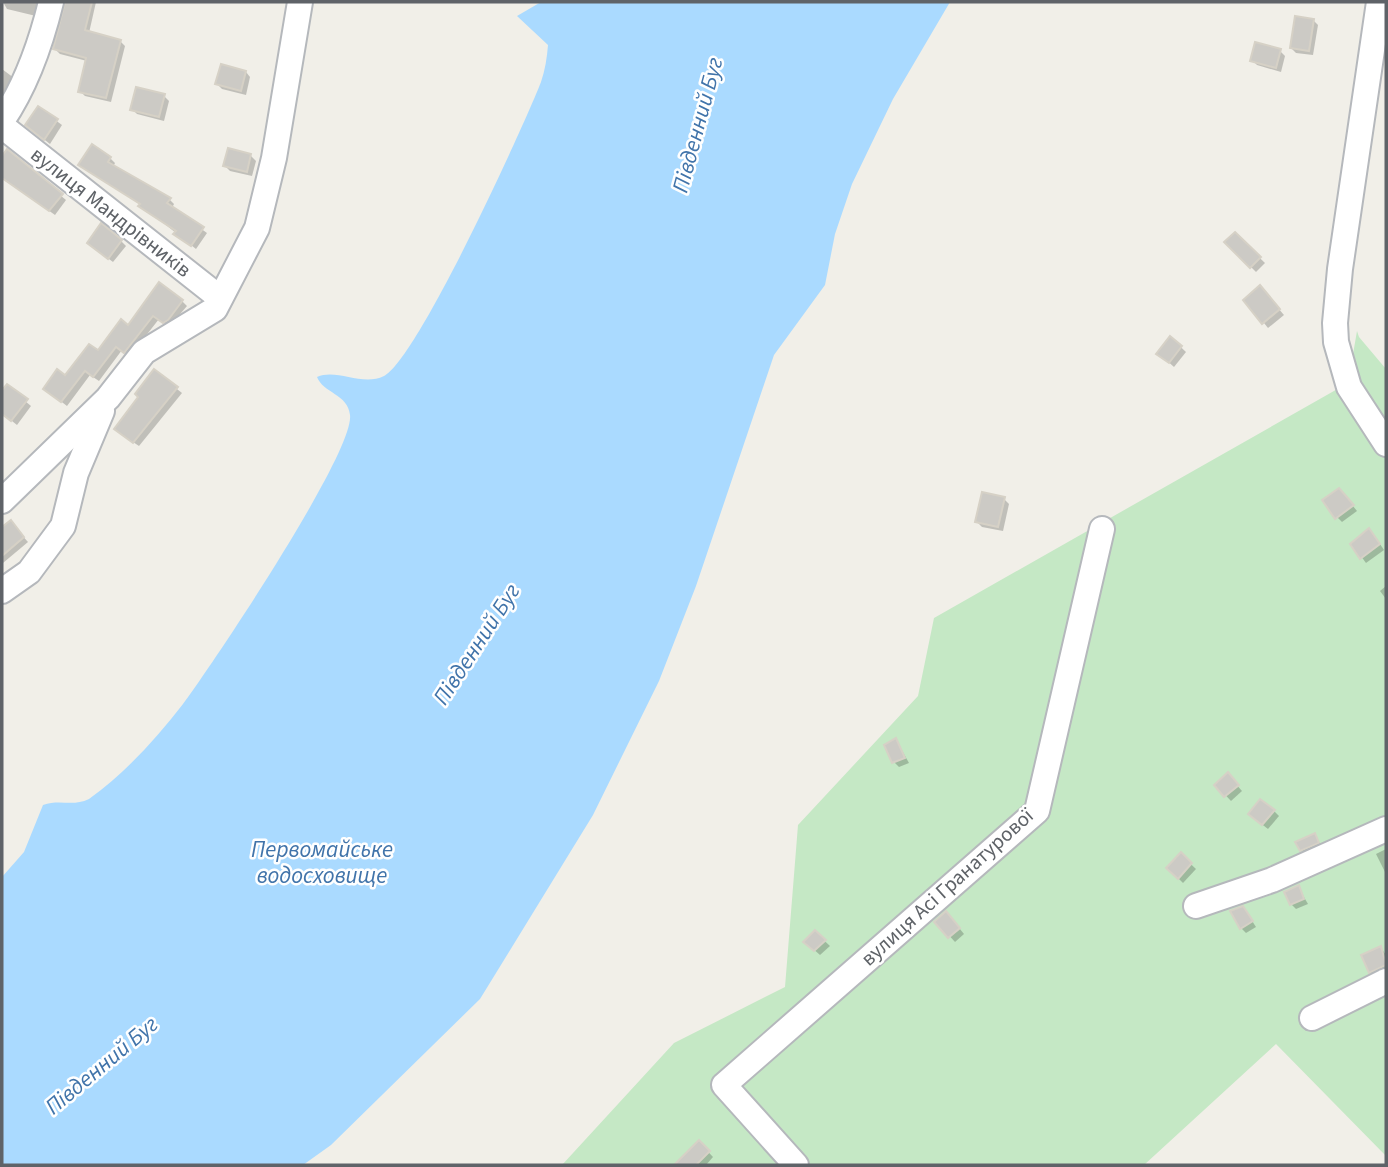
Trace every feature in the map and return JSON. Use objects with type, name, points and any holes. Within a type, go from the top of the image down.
[{"type":"street","points":[[2,124],[13,106],[42,38],[51,2]]},
{"type":"street","points":[[2,501],[108,398],[144,352],[215,309],[257,228],[274,158],[300,2]]},
{"type":"street","points":[[1378,2],[1339,269],[1335,323],[1336,342],[1349,387],[1386,444]]},
{"type":"street","name":"вулиця Мандрівників","points":[[2,124],[220,298]]},
{"type":"street","points":[[2,592],[29,572],[63,526],[76,473],[108,398]]},
{"type":"street","name":"вулиця Асі Гранатурової","points":[[796,1165],[724,1085],[1037,811],[1102,529]]},
{"type":"street","points":[[1196,906],[1272,880],[1386,829]]},
{"type":"street","points":[[1312,1018],[1386,981]]},
{"type":"green space","points":[[1357,331],[1386,369],[1386,1156],[1276,1044],[1144,1165],[562,1165],[674,1043],[785,987],[798,825],[918,696],[934,618],[1348,383]]},
{"type":"water","name":"Первомайське водосховище","points":[[541,2],[950,2],[893,99],[852,184],[835,234],[825,285],[774,355],[696,586],[659,681],[593,815],[480,999],[331,1145],[303,1165],[2,1165],[2,877],[24,852],[43,805],[89,799],[127,767],[162,730],[199,682],[279,559],[330,470],[345,436],[350,415],[345,402],[324,387],[317,377],[333,375],[367,380],[384,376],[400,361],[420,330],[468,240],[541,82],[548,45],[517,16]]},
{"type":"building","points":[[65,2],[92,2],[85,30],[121,40],[106,98],[78,92],[86,58],[53,49]]},
{"type":"building","points":[[1295,16],[1314,19],[1309,51],[1290,48]]},
{"type":"building","points":[[1255,42],[1281,49],[1276,68],[1250,61]]},
{"type":"building","points":[[221,64],[246,71],[241,91],[215,84]]},
{"type":"building","points":[[136,87],[165,94],[159,117],[130,110]]},
{"type":"building","points":[[38,106],[58,119],[44,140],[25,125]]},
{"type":"building","points":[[92,144],[111,157],[108,162],[171,198],[167,203],[204,227],[191,246],[173,234],[176,231],[138,206],[140,204],[78,165]]},
{"type":"building","points":[[228,148],[251,154],[247,172],[223,166]]},
{"type":"building","points":[[7,149],[63,194],[49,211],[2,178],[2,156]]},
{"type":"building","points":[[101,223],[122,240],[108,259],[87,243]]},
{"type":"building","points":[[1235,232],[1261,257],[1250,268],[1224,242]]},
{"type":"building","points":[[159,282],[183,300],[168,320],[163,323],[153,316],[124,353],[116,347],[93,377],[85,371],[61,402],[43,389],[57,369],[65,375],[89,344],[98,350],[121,319],[128,325]]},
{"type":"building","points":[[1260,285],[1280,309],[1262,324],[1243,300]]},
{"type":"building","points":[[1170,336],[1182,346],[1169,363],[1156,354]]},
{"type":"building","points":[[154,369],[178,387],[133,443],[114,429],[138,397],[135,394]]},
{"type":"building","points":[[7,384],[28,399],[11,421],[2,414],[2,390]]},
{"type":"building","points":[[1339,488],[1354,505],[1335,519],[1322,500]]},
{"type":"building","points":[[982,492],[1005,497],[998,527],[975,522]]},
{"type":"building","points":[[11,520],[24,537],[2,556],[2,527]]},
{"type":"building","points":[[1369,528],[1380,544],[1360,559],[1350,544]]},
{"type":"building","points":[[896,738],[905,758],[892,763],[884,745]]},
{"type":"building","points":[[1228,772],[1239,785],[1224,797],[1214,785]]},
{"type":"building","points":[[1260,799],[1275,810],[1262,825],[1248,814]]},
{"type":"building","points":[[1315,833],[1319,843],[1300,851],[1295,842]]},
{"type":"building","points":[[1181,852],[1192,863],[1178,879],[1166,868]]},
{"type":"building","points":[[1299,885],[1304,899],[1290,905],[1284,892]]},
{"type":"building","points":[[1243,906],[1253,921],[1240,929],[1230,911]]},
{"type":"building","points":[[946,911],[960,928],[948,938],[934,922]]},
{"type":"building","points":[[815,930],[826,940],[814,951],[803,942]]},
{"type":"building","points":[[1381,946],[1386,965],[1369,973],[1361,955]]},
{"type":"building","points":[[699,1140],[710,1151],[696,1165],[674,1165]]},
{"type":"water label","name":"Південний Буг","points":[[697,125]]},
{"type":"water label","name":"Південний Буг","points":[[476,644]]},
{"type":"water label","name":"Південний Буг","points":[[101,1065]]}]
